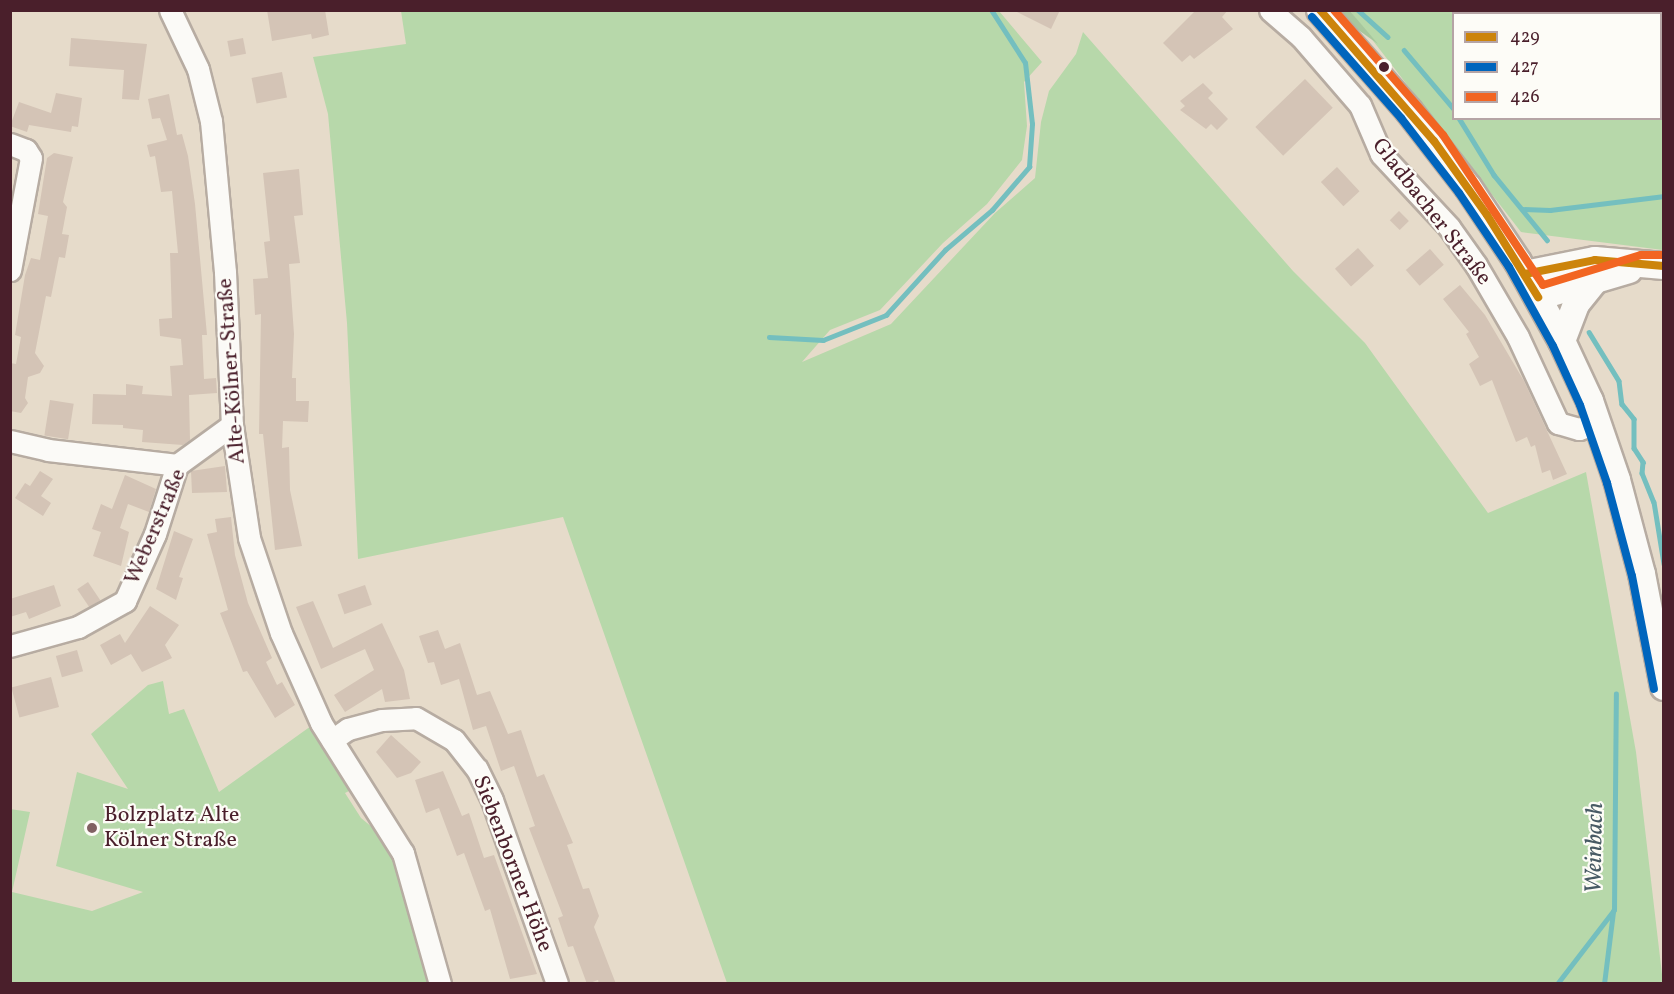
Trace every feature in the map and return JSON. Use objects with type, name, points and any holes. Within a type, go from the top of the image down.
[{"type":"main road","name":"Gladbacher Straße","points":[[1320,10],[1434,141],[1525,274],[1562,342],[1598,423],[1632,534],[1664,687]]},
{"type":"main road","points":[[1525,274],[1582,261],[1654,266]]},
{"type":"main road","points":[[1538,297],[1596,279],[1654,266]]},
{"type":"main road","points":[[1562,342],[1576,304],[1596,279]]},
{"type":"street","name":"Alte-Kölner-Straße","points":[[170,10],[198,69],[211,121],[225,272],[232,425],[249,538],[281,633],[332,740],[403,853],[440,984]]},
{"type":"street","name":"Gladbacher Straße","points":[[1270,10],[1301,38],[1360,105],[1381,154],[1449,227],[1500,304],[1558,423],[1579,429],[1598,423]]},
{"type":"street","points":[[10,144],[26,150],[31,158],[10,270]]},
{"type":"street","name":"Weberstraße","points":[[10,646],[78,627],[125,601],[155,534],[177,465],[232,425]]},
{"type":"street","points":[[10,441],[48,450],[177,465]]},
{"type":"street","name":"Siebenborner Höhe","points":[[332,740],[348,729],[381,720],[416,718],[454,740],[477,769],[492,800],[557,984]]},
{"type":"green space","points":[[401,11],[999,11],[1042,62],[1024,82],[1027,126],[1022,160],[987,204],[943,243],[880,310],[830,330],[802,362],[891,324],[995,213],[1035,178],[1041,122],[1049,91],[1076,54],[1083,32],[1293,271],[1365,343],[1488,513],[1586,472],[1636,752],[1663,983],[727,983],[563,517],[358,559],[347,323],[328,114],[313,57],[406,44]]},
{"type":"green space","points":[[1337,11],[1350,11],[1378,44],[1347,22]]},
{"type":"green space","points":[[1350,11],[1663,11],[1663,250],[1521,232]]},
{"type":"green space","points":[[163,681],[169,714],[184,709],[219,792],[318,721],[361,785],[345,793],[361,818],[396,847],[429,983],[11,983],[10,809],[30,812],[12,892],[92,911],[143,892],[56,866],[77,772],[128,789],[91,734],[148,685]]},
{"type":"building","points":[[267,10],[325,10],[329,35],[312,39],[311,34],[272,41]]},
{"type":"building","points":[[1013,10],[1060,10],[1051,29]]},
{"type":"building","points":[[1196,10],[1228,10],[1222,17],[1233,29],[1194,59],[1190,55],[1182,62],[1163,43]]},
{"type":"building","points":[[71,38],[147,44],[139,100],[122,99],[124,70],[69,66]]},
{"type":"building","points":[[243,38],[246,54],[230,57],[227,41]]},
{"type":"building","points":[[282,72],[287,98],[257,103],[252,78]]},
{"type":"building","points":[[1305,79],[1333,108],[1283,156],[1255,127]]},
{"type":"building","points":[[1203,83],[1213,93],[1208,98],[1228,119],[1217,130],[1211,124],[1206,129],[1180,110],[1185,106],[1180,101]]},
{"type":"building","points":[[56,93],[82,98],[78,127],[72,126],[71,132],[29,125],[27,132],[10,126],[19,102],[51,113]]},
{"type":"building","points":[[169,94],[177,135],[182,134],[188,156],[195,204],[207,335],[202,335],[204,379],[216,378],[217,393],[189,395],[190,440],[183,445],[142,442],[143,430],[123,428],[123,425],[92,424],[93,394],[126,395],[126,384],[143,386],[142,394],[172,396],[170,366],[183,365],[181,339],[160,336],[159,319],[172,318],[170,253],[178,253],[172,191],[161,192],[155,156],[150,157],[147,145],[167,140],[160,118],[152,119],[148,99]]},
{"type":"building","points":[[54,153],[73,157],[63,202],[67,207],[62,234],[69,235],[65,258],[59,257],[51,297],[46,296],[35,353],[44,366],[40,373],[28,377],[25,398],[28,403],[21,413],[10,411],[10,363],[16,364],[21,337],[15,335],[25,275],[31,258],[40,260],[48,216],[38,214],[47,158]]},
{"type":"building","points":[[1337,167],[1360,191],[1343,206],[1321,182]]},
{"type":"building","points":[[299,169],[303,215],[294,216],[300,263],[289,264],[294,334],[292,378],[296,378],[296,401],[309,401],[308,422],[283,421],[282,448],[289,447],[290,490],[302,546],[275,550],[263,434],[259,434],[261,314],[255,315],[253,279],[268,278],[264,242],[270,241],[263,173]]},
{"type":"building","points":[[1399,211],[1409,221],[1400,230],[1390,220]]},
{"type":"building","points":[[1358,248],[1374,266],[1351,287],[1335,269]]},
{"type":"building","points":[[1430,249],[1444,265],[1420,286],[1406,270]]},
{"type":"building","points":[[1460,285],[1485,315],[1524,381],[1567,474],[1553,480],[1550,470],[1542,473],[1535,445],[1531,447],[1527,437],[1516,442],[1492,380],[1480,386],[1469,364],[1479,357],[1466,334],[1469,332],[1443,299]]},
{"type":"building","points":[[50,400],[74,404],[68,439],[44,436]]},
{"type":"building","points":[[225,466],[227,492],[192,493],[191,471]]},
{"type":"building","points":[[40,471],[53,479],[41,496],[51,503],[43,516],[15,498],[25,483],[30,486]]},
{"type":"building","points":[[125,475],[156,489],[149,512],[128,504],[120,528],[129,532],[121,566],[93,556],[101,532],[92,529],[101,504],[112,509]]},
{"type":"building","points":[[231,517],[235,555],[248,603],[272,658],[266,662],[277,685],[282,682],[295,705],[275,718],[247,671],[243,672],[220,613],[228,610],[207,534],[217,532],[215,519]]},
{"type":"building","points":[[174,531],[193,539],[179,577],[183,578],[176,600],[156,589]]},
{"type":"building","points":[[88,582],[100,600],[90,608],[77,589]]},
{"type":"building","points":[[54,585],[61,606],[29,619],[26,612],[10,617],[10,599]]},
{"type":"building","points":[[365,585],[372,605],[344,614],[338,594]]},
{"type":"building","points":[[313,601],[333,648],[382,623],[404,670],[410,699],[385,702],[382,689],[345,712],[334,695],[374,670],[365,649],[321,669],[296,607]]},
{"type":"building","points":[[150,606],[179,625],[165,645],[172,658],[142,672],[131,654],[111,665],[100,645],[120,634],[125,643]]},
{"type":"building","points":[[438,630],[445,649],[460,643],[477,695],[490,691],[508,734],[521,730],[537,777],[544,774],[573,843],[567,845],[583,889],[589,888],[599,916],[594,927],[616,984],[599,984],[598,980],[587,984],[573,946],[568,947],[558,918],[563,916],[529,828],[535,826],[514,766],[501,771],[486,726],[473,730],[459,679],[441,685],[434,662],[428,663],[419,636]]},
{"type":"building","points":[[77,650],[83,671],[62,677],[56,656]]},
{"type":"building","points":[[51,677],[59,707],[19,718],[11,688]]},
{"type":"building","points":[[391,735],[421,762],[411,773],[397,778],[376,752]]},
{"type":"building","points":[[443,771],[462,816],[469,813],[484,858],[494,855],[537,974],[510,979],[490,909],[485,911],[464,853],[457,856],[439,808],[426,813],[415,780]]},
{"type":"waterway","points":[[769,337],[823,340],[886,315],[945,250],[992,210],[1029,167],[1032,124],[1025,63],[991,10]]},
{"type":"waterway","name":"Weinbach","points":[[1358,10],[1388,37]]},
{"type":"waterway","name":"Weinbach","points":[[1404,50],[1452,107]]},
{"type":"waterway","name":"Weinbach","points":[[1460,120],[1494,175],[1547,240]]},
{"type":"waterway","points":[[1522,209],[1550,210],[1664,196]]},
{"type":"waterway","name":"Weinbach","points":[[1589,332],[1619,381],[1622,404],[1634,419],[1634,448],[1643,462],[1642,473],[1654,502],[1664,564]]},
{"type":"waterway","name":"Weinbach","points":[[1557,984],[1614,910],[1616,694]]},
{"type":"waterway","points":[[1604,984],[1613,912]]},
{"type":"transit line","name":"429","points":[[1320,10],[1434,141],[1487,215],[1538,297]]},
{"type":"transit line","name":"426","points":[[1334,10],[1443,135],[1543,285],[1641,255],[1664,255]]},
{"type":"transit line","name":"427","points":[[1312,17],[1401,118],[1459,193],[1509,267],[1553,346],[1580,405],[1607,483],[1632,576],[1654,689]]},
{"type":"transit line","name":"429","points":[[1525,274],[1595,260],[1664,266]]},
{"type":"place","name":"Bolzplatz Alte Kölner Straße","points":[[92,828]]}]
